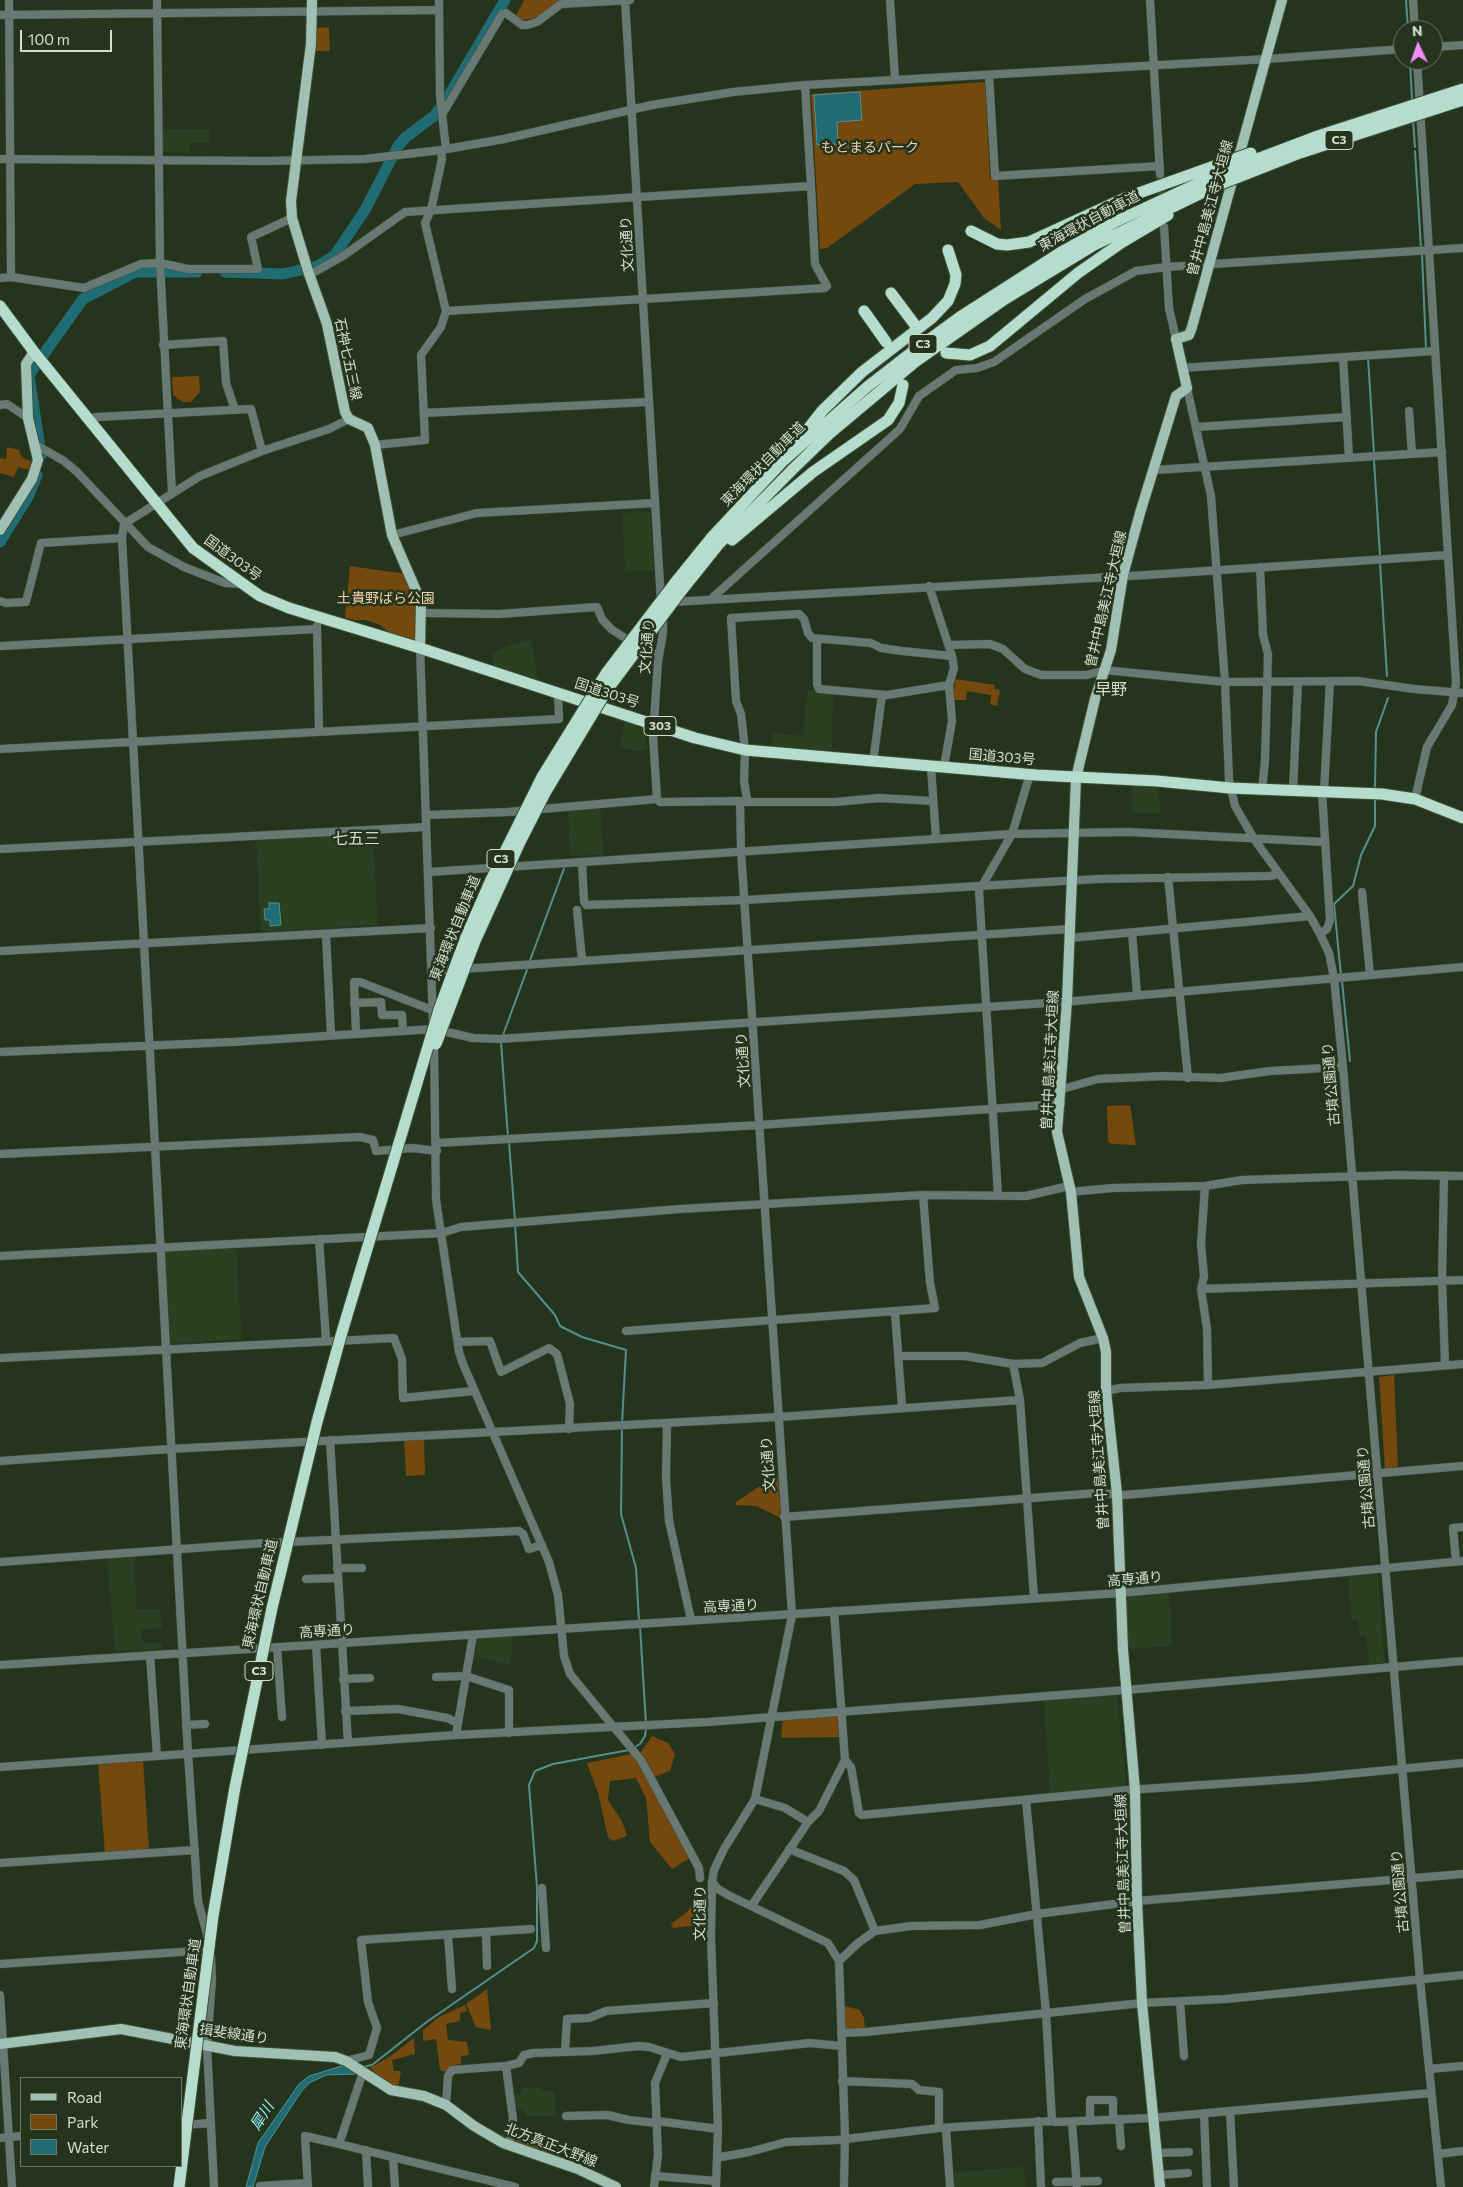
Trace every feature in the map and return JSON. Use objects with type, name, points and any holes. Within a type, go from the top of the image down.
[{"type":"highway","name":"東海環状自動車道","points":[[182,2163],[213,1916],[255,1688],[276,1590],[318,1422],[450,979],[466,937],[510,840],[542,777],[578,717],[608,672],[678,587],[712,537],[782,462],[897,364],[960,317],[1012,282],[1118,221],[1221,168],[1463,89]]},
{"type":"highway","name":"東海環状自動車道","points":[[678,587],[695,573],[752,509],[829,434],[915,362],[997,304],[1078,254],[1144,219],[1216,186],[1300,153],[1463,100]]},
{"type":"highway","points":[[971,230],[997,244],[1007,245],[1029,242],[1125,198],[1221,168]]},
{"type":"highway","points":[[946,353],[970,355],[990,346],[1046,298],[1100,257],[1216,186]]},
{"type":"highway","points":[[782,462],[822,411],[849,384],[884,353],[932,318],[948,301],[955,284],[956,275],[948,250]]},
{"type":"highway","points":[[891,293],[915,325]]},
{"type":"highway","name":"国道303号","points":[[0,306],[34,352],[154,503],[193,548],[260,596],[316,616],[696,738],[745,750],[1076,778],[1157,781],[1262,790],[1382,794],[1415,799],[1463,818]]},
{"type":"highway","points":[[864,311],[886,342]]},
{"type":"highway","points":[[695,573],[795,486],[888,420],[899,403],[903,385]]},
{"type":"highway","name":"東海環状自動車道","points":[[179,2187],[182,2167]]},
{"type":"main road","name":"石神七五三線","points":[[312,0],[311,44],[292,201],[292,218],[307,270],[328,324],[342,403],[349,419],[366,427],[375,445],[392,535],[416,589],[422,613],[420,648]]},
{"type":"main road","name":"曽井中島美江寺大垣線","points":[[1176,339],[1189,335],[1282,0]]},
{"type":"main road","points":[[1176,339],[1187,388]]},
{"type":"main road","points":[[0,530],[32,478],[38,460],[36,445],[30,435],[26,364],[34,352]]},
{"type":"main road","name":"曽井中島美江寺大垣線","points":[[1160,2187],[1142,2003],[1134,1790],[1126,1690],[1117,1494],[1106,1392],[1106,1352],[1103,1338],[1079,1277],[1070,1189],[1058,1132],[1067,1002],[1076,778],[1114,634],[1123,575],[1176,396],[1187,388]]},
{"type":"main road","name":"揖斐線通り","points":[[2,2044],[121,2029],[237,2051],[335,2057],[346,2061]]},
{"type":"main road","name":"北方真正大野線","points":[[346,2061],[391,2090],[424,2096],[446,2105],[474,2126],[509,2145],[578,2169],[616,2187]]},
{"type":"street","points":[[9,0],[11,277]]},
{"type":"street","points":[[157,0],[160,263],[172,492]]},
{"type":"street","points":[[375,445],[425,440],[421,355],[441,327],[446,310],[425,229],[444,150],[443,113],[440,96],[439,0]]},
{"type":"street","name":"文化通り","points":[[625,0],[630,109],[663,633],[659,655],[653,736],[657,799],[660,802],[740,801],[741,851],[792,1615],[755,1799],[724,1849],[714,1870],[712,1882],[718,2129],[716,2184]]},
{"type":"street","points":[[443,113],[502,14],[506,13],[522,25],[527,25],[537,22],[561,4],[630,0]]},
{"type":"street","points":[[890,0],[895,79]]},
{"type":"street","points":[[989,75],[995,176],[1160,170],[1150,0]]},
{"type":"street","points":[[1413,0],[1414,20]]},
{"type":"street","points":[[0,15],[439,10]]},
{"type":"street","points":[[1443,46],[1463,45]]},
{"type":"street","points":[[0,159],[297,160],[365,158],[444,150],[504,139],[630,109],[733,92],[895,79],[1153,66],[1393,50]]},
{"type":"street","points":[[1415,799],[1427,747],[1459,692],[1434,351],[1418,70]]},
{"type":"street","points":[[446,310],[825,288],[828,286],[815,264],[806,85]]},
{"type":"street","points":[[307,270],[343,256],[405,212],[811,186]]},
{"type":"street","points":[[0,278],[11,277],[84,288],[141,264],[160,263],[188,269],[258,269],[251,237],[292,218]]},
{"type":"street","points":[[1164,227],[1169,308],[1176,339]]},
{"type":"street","points":[[711,599],[900,429],[919,396],[956,370],[977,368],[994,362],[1085,299],[1136,271],[1166,267],[1463,248]]},
{"type":"street","points":[[163,345],[223,341],[226,383],[235,410]]},
{"type":"street","points":[[1182,368],[1434,351]]},
{"type":"street","points":[[1343,357],[1350,458]]},
{"type":"street","name":"古墳公園通り","points":[[1187,388],[1206,468],[1212,504],[1218,570],[1230,788],[1239,814],[1254,839],[1310,916],[1339,977],[1351,1177],[1430,2093],[1441,2187]]},
{"type":"street","points":[[424,413],[648,402]]},
{"type":"street","points":[[0,405],[7,404],[28,418]]},
{"type":"street","points":[[88,419],[252,409],[262,451]]},
{"type":"street","points":[[1410,411],[1412,454]]},
{"type":"street","points":[[1197,427],[1347,417]]},
{"type":"street","points":[[214,2187],[207,2045],[212,1980],[211,1950],[198,1900],[186,1725],[122,538],[124,524],[154,503],[200,476],[262,451],[329,429],[349,419]]},
{"type":"street","points":[[36,445],[64,461],[76,471],[124,524],[148,547],[170,560],[225,583],[242,584]]},
{"type":"street","points":[[1154,470],[1442,452]]},
{"type":"street","points":[[392,535],[477,513],[654,502]]},
{"type":"street","points":[[0,600],[6,603],[26,602],[41,543],[122,538]]},
{"type":"street","points":[[661,602],[1448,555]]},
{"type":"street","points":[[1260,567],[1263,635],[1268,654],[1265,761],[1262,790]]},
{"type":"street","points":[[929,586],[949,645],[954,668],[950,685],[952,721],[944,767]]},
{"type":"street","points":[[422,613],[499,614],[597,607],[602,619],[611,628],[644,650],[659,655]]},
{"type":"street","points":[[933,801],[879,798],[835,802],[743,802],[747,798],[744,781],[745,750],[741,714],[736,701],[731,618],[799,614],[804,619],[808,633],[817,639],[871,643],[881,648],[952,656]]},
{"type":"street","points":[[316,616],[319,732]]},
{"type":"street","points":[[0,646],[316,630]]},
{"type":"street","points":[[817,639],[817,684],[819,688],[882,695],[950,685]]},
{"type":"street","points":[[949,645],[990,644],[1004,650],[1025,669],[1041,675],[1087,674],[1104,670],[1225,682],[1358,681],[1414,689],[1459,692]]},
{"type":"street","points":[[420,648],[434,1029],[437,1147],[436,1200],[459,1352],[490,1431],[542,1545],[558,1595],[564,1656],[570,1674],[641,1760],[699,1868],[700,1878]]},
{"type":"street","points":[[1293,790],[1298,682]]},
{"type":"street","points":[[1320,934],[1327,928],[1330,920],[1324,842],[1323,791],[1330,682]]},
{"type":"street","points":[[0,749],[559,719],[558,693]]},
{"type":"street","points":[[873,762],[882,695]]},
{"type":"street","points":[[931,766],[936,838]]},
{"type":"street","points":[[998,1195],[988,1007],[979,890],[1012,834],[1030,774]]},
{"type":"street","points":[[426,815],[508,812],[657,799]]},
{"type":"street","points":[[0,849],[426,827]]},
{"type":"street","points":[[429,872],[1012,834],[1128,832],[1324,842]]},
{"type":"street","points":[[582,862],[584,901],[586,905],[745,900],[1072,880],[1270,876],[1279,874]]},
{"type":"street","points":[[1168,878],[1188,1078]]},
{"type":"street","points":[[1362,892],[1370,975]]},
{"type":"street","points":[[578,910],[582,960]]},
{"type":"street","points":[[431,971],[983,935],[1132,933],[1310,916]]},
{"type":"street","points":[[0,951],[430,928]]},
{"type":"street","points":[[1132,933],[1138,994]]},
{"type":"street","points":[[326,934],[331,1035]]},
{"type":"street","points":[[0,1052],[434,1029],[473,1038],[499,1039],[1067,1002],[1138,994],[1463,967]]},
{"type":"street","points":[[356,1034],[354,982],[360,982],[432,1010]]},
{"type":"street","points":[[354,1003],[381,1002],[382,1016],[402,1015],[403,1031]]},
{"type":"street","points":[[1062,1089],[1098,1079],[1164,1076],[1220,1078],[1270,1071],[1343,1067]]},
{"type":"street","points":[[0,1154],[360,1137],[372,1140],[376,1150],[760,1125],[993,1107],[1061,1104]]},
{"type":"street","points":[[0,1256],[442,1233],[461,1228],[651,1211],[765,1206],[923,1195],[1026,1196],[1070,1189],[1205,1186],[1242,1180],[1396,1175],[1463,1176]]},
{"type":"street","points":[[1444,1177],[1442,1280],[1445,1364]]},
{"type":"street","points":[[1205,1186],[1201,1244],[1204,1271],[1201,1289],[1207,1329],[1208,1385]]},
{"type":"street","points":[[626,1331],[935,1308],[930,1283],[923,1195]]},
{"type":"street","points":[[320,1239],[326,1340]]},
{"type":"street","points":[[1201,1289],[1463,1280]]},
{"type":"street","points":[[896,1312],[902,1407]]},
{"type":"street","points":[[0,1358],[394,1338],[402,1360],[404,1398],[473,1391]]},
{"type":"street","points":[[900,1356],[965,1356],[1013,1364],[1042,1363],[1080,1343],[1103,1338]]},
{"type":"street","points":[[458,1342],[490,1341],[501,1372],[549,1348],[557,1354],[570,1404],[570,1429]]},
{"type":"street","points":[[1013,1364],[1020,1400],[1034,1598]]},
{"type":"street","points":[[1106,1392],[1120,1388],[1208,1385],[1463,1364]]},
{"type":"street","points":[[0,1462],[170,1449],[490,1431],[570,1429],[1020,1400]]},
{"type":"street","points":[[667,1423],[666,1478],[670,1521],[691,1620]]},
{"type":"street","points":[[330,1440],[340,1643],[348,1743]]},
{"type":"street","points":[[784,1516],[1027,1500],[1097,1493],[1117,1494],[1463,1466]]},
{"type":"street","points":[[1459,1561],[1453,1528],[1463,1527]]},
{"type":"street","points":[[0,1562],[176,1549],[519,1531],[523,1534],[529,1549],[542,1545]]},
{"type":"street","name":"高専通り","points":[[0,1665],[1121,1593],[1459,1561]]},
{"type":"street","points":[[337,1568],[362,1568]]},
{"type":"street","points":[[306,1579],[337,1578]]},
{"type":"street","points":[[752,1905],[808,1822],[819,1811],[845,1760],[834,1611]]},
{"type":"street","points":[[456,1735],[473,1635]]},
{"type":"street","points":[[316,1645],[322,1745]]},
{"type":"street","points":[[277,1647],[282,1717]]},
{"type":"street","points":[[150,1655],[157,1756]]},
{"type":"street","points":[[0,1767],[456,1735],[773,1716],[1126,1690],[1463,1661]]},
{"type":"street","points":[[436,1677],[466,1676],[509,1690],[509,1733]]},
{"type":"street","points":[[343,1679],[370,1678]]},
{"type":"street","points":[[345,1711],[398,1709],[448,1718],[458,1723]]},
{"type":"street","points":[[186,1725],[206,1724]]},
{"type":"street","points":[[845,1760],[851,1767],[859,1813],[862,1815],[1463,1763]]},
{"type":"street","points":[[755,1799],[785,1808],[808,1822]]},
{"type":"street","points":[[1026,1800],[1046,2013],[1052,2120]]},
{"type":"street","points":[[0,1863],[195,1850]]},
{"type":"street","points":[[789,1850],[844,1871],[854,1880],[875,1931]]},
{"type":"street","points":[[839,1961],[858,1943],[875,1931],[938,1924],[980,1925],[1037,1914],[1137,1902],[1463,1874]]},
{"type":"street","points":[[712,1882],[723,1892],[828,1943],[839,1961],[844,2187]]},
{"type":"street","points":[[542,1888],[546,1948]]},
{"type":"street","points":[[346,2061],[369,2056],[377,2028],[368,2002],[361,1940],[531,1929]]},
{"type":"street","points":[[486,1932],[487,1966]]},
{"type":"street","points":[[448,1935],[452,1989]]},
{"type":"street","points":[[0,1964],[211,1950]]},
{"type":"street","points":[[841,2033],[1142,2003],[1226,1999],[1463,1975]]},
{"type":"street","points":[[0,1995],[12,2187]]},
{"type":"street","points":[[1180,2001],[1184,2056]]},
{"type":"street","points":[[565,2052],[567,2019],[589,2018],[606,2011],[714,2003]]},
{"type":"street","points":[[446,2105],[448,2076],[452,2070],[506,2066],[519,2063],[524,2055],[532,2053],[638,2046],[649,2047],[681,2057],[810,2043],[841,2046]]},
{"type":"street","points":[[654,2187],[657,2122],[655,2083],[667,2054]]},
{"type":"street","points":[[506,2066],[513,2119],[509,2145]]},
{"type":"street","points":[[1429,2069],[1463,2066]]},
{"type":"street","points":[[339,2144],[363,2072]]},
{"type":"street","points":[[842,2081],[912,2084],[919,2090],[940,2092],[942,2128],[950,2187]]},
{"type":"street","points":[[717,2155],[721,2157],[748,2152],[786,2142],[844,2139],[942,2128],[1052,2120],[1072,2122],[1152,2118],[1430,2093]]},
{"type":"street","points":[[1090,2121],[1090,2100],[1113,2100],[1121,2146]]},
{"type":"street","points":[[1230,2111],[1234,2187]]},
{"type":"street","points":[[1204,2113],[1208,2187]]},
{"type":"street","points":[[566,2116],[607,2115],[628,2120],[718,2129]]},
{"type":"street","points":[[1038,2121],[1041,2187]]},
{"type":"street","points":[[1072,2122],[1072,2148],[1076,2165],[1077,2184]]},
{"type":"street","points":[[182,2125],[210,2123]]},
{"type":"street","points":[[0,2138],[20,2136]]},
{"type":"street","points":[[260,2186],[308,2185],[305,2136],[515,2187]]},
{"type":"street","points":[[366,2150],[368,2187]]},
{"type":"street","points":[[1157,2152],[1189,2152]]},
{"type":"street","points":[[1438,2154],[1463,2152]]},
{"type":"street","points":[[393,2157],[395,2187]]},
{"type":"street","points":[[1160,2175],[1188,2173]]},
{"type":"street","points":[[656,2176],[716,2184]]},
{"type":"street","points":[[1056,2182],[1077,2184],[1098,2181]]},
{"type":"shaded area","points":[[162,129],[209,129],[209,143],[189,143],[189,153],[162,152]]},
{"type":"shaded area","points":[[650,511],[654,570],[625,572],[622,513]]},
{"type":"shaded area","points":[[531,640],[538,681],[494,668],[492,654],[507,646]]},
{"type":"shaded area","points":[[808,690],[833,692],[832,753],[771,748],[773,733],[803,736]]},
{"type":"shaded area","points":[[625,721],[643,728],[648,750],[635,751],[620,747]]},
{"type":"shaded area","points":[[1131,784],[1159,785],[1160,813],[1132,813]]},
{"type":"shaded area","points":[[600,806],[603,855],[570,856],[568,809]]},
{"type":"shaded area","points":[[373,833],[378,925],[261,932],[256,840]]},
{"type":"shaded area","points":[[236,1245],[242,1339],[169,1344],[163,1249]]},
{"type":"shaded area","points":[[135,1556],[136,1609],[159,1609],[162,1628],[141,1630],[143,1643],[161,1643],[162,1649],[115,1652],[107,1557]]},
{"type":"shaded area","points":[[1378,1575],[1385,1663],[1369,1664],[1366,1635],[1360,1635],[1358,1619],[1352,1620],[1348,1576]]},
{"type":"shaded area","points":[[1169,1593],[1172,1646],[1127,1649],[1124,1601],[1127,1597]]},
{"type":"shaded area","points":[[513,1637],[511,1665],[474,1656],[477,1638]]},
{"type":"shaded area","points":[[1117,1695],[1126,1786],[1050,1794],[1044,1699]]},
{"type":"shaded area","points":[[522,2088],[539,2088],[539,2091],[554,2091],[556,2116],[526,2116],[525,2109],[514,2110],[513,2094],[521,2094]]},
{"type":"shaded area","points":[[1024,2167],[1025,2187],[952,2187],[952,2172]]},
{"type":"green space","points":[[524,0],[559,1],[536,18],[523,20],[516,16]]},
{"type":"green space","points":[[329,27],[330,51],[314,51],[316,28]]},
{"type":"green space","name":"もとまるパーク","points":[[985,82],[990,178],[998,178],[1001,230],[984,218],[958,182],[915,184],[827,248],[820,249],[811,94]]},
{"type":"green space","points":[[199,376],[200,392],[191,402],[183,402],[173,395],[172,377]]},
{"type":"green space","points":[[7,447],[19,450],[22,458],[31,461],[29,470],[18,467],[14,477],[0,473],[0,458],[6,459]]},
{"type":"green space","name":"土貴野ばら公園","points":[[350,566],[406,574],[418,601],[416,641],[389,632],[380,625],[366,620],[345,618]]},
{"type":"green space","points":[[955,679],[995,685],[994,689],[1000,690],[997,706],[990,704],[991,695],[967,691],[966,700],[953,700]]},
{"type":"green space","points":[[1130,1105],[1136,1145],[1112,1144],[1108,1142],[1107,1106]]},
{"type":"green space","points":[[1394,1375],[1398,1467],[1385,1469],[1379,1377]]},
{"type":"green space","points":[[424,1438],[425,1475],[406,1476],[404,1439]]},
{"type":"green space","points":[[778,1477],[781,1518],[756,1506],[736,1505],[736,1502],[766,1482]]},
{"type":"green space","points":[[839,1715],[840,1737],[781,1738],[783,1718]]},
{"type":"green space","points":[[652,1736],[668,1743],[675,1754],[670,1771],[649,1779],[690,1858],[672,1869],[650,1842],[646,1798],[636,1778],[610,1781],[608,1800],[622,1821],[627,1836],[613,1841],[608,1837],[598,1793],[587,1763],[641,1752]]},
{"type":"green space","points":[[143,1760],[149,1851],[105,1855],[98,1763]]},
{"type":"green space","points":[[707,1891],[708,1924],[673,1928],[671,1924],[687,1912],[701,1895]]},
{"type":"green space","points":[[487,1989],[491,2030],[476,2027],[466,2004]]},
{"type":"green space","points":[[465,2005],[467,2011],[460,2013],[460,2021],[446,2024],[448,2040],[467,2042],[469,2055],[461,2056],[461,2064],[454,2065],[447,2072],[440,2070],[436,2039],[423,2041],[423,2030],[439,2017]]},
{"type":"green space","points":[[845,2006],[860,2010],[864,2018],[865,2029],[844,2030]]},
{"type":"green space","points":[[414,2038],[415,2054],[392,2060],[394,2071],[401,2071],[398,2088],[386,2082],[370,2068],[392,2055]]},
{"type":"green space","points":[[516,2133],[541,2135],[541,2143],[555,2145],[554,2157],[514,2143]]},
{"type":"water","points":[[860,92],[862,120],[837,122],[838,144],[817,145],[814,95]]},
{"type":"water","points":[[269,903],[279,903],[281,925],[270,926],[270,920],[265,920],[264,909],[269,909]]},
{"type":"water","points":[[345,2065],[356,2074],[326,2075],[309,2083],[301,2092],[265,2147],[253,2187],[246,2187],[258,2143],[299,2084],[309,2076]]},
{"type":"waterway","points":[[225,272],[283,274],[318,266],[334,256],[365,210],[398,146],[406,137],[434,116],[445,102],[505,0]]},
{"type":"waterway","points":[[1406,0],[1407,20]]},
{"type":"waterway","points":[[1410,70],[1412,100]]},
{"type":"waterway","points":[[1413,120],[1415,147]]},
{"type":"waterway","points":[[1415,151],[1421,248]]},
{"type":"waterway","points":[[1422,254],[1426,349]]},
{"type":"waterway","points":[[41,455],[29,375],[83,299],[135,272],[197,272]]},
{"type":"waterway","points":[[1368,357],[1374,454]]},
{"type":"waterway","points":[[1374,460],[1380,556]]},
{"type":"waterway","points":[[0,542],[29,495],[37,475]]},
{"type":"waterway","points":[[1380,563],[1387,676]]},
{"type":"waterway","points":[[1375,787],[1376,732],[1388,698]]},
{"type":"waterway","points":[[1341,976],[1334,904],[1353,886],[1361,855],[1375,826],[1375,799]]},
{"type":"waterway","points":[[529,963],[565,866]]},
{"type":"waterway","points":[[503,1035],[528,967]]},
{"type":"waterway","points":[[1342,981],[1350,1061]]},
{"type":"waterway","points":[[501,1042],[508,1137]]},
{"type":"waterway","points":[[509,1142],[515,1220]]},
{"type":"waterway","points":[[515,1224],[518,1272],[555,1315],[560,1326],[582,1337],[626,1350],[622,1423]]},
{"type":"waterway","points":[[622,1428],[621,1514],[636,1568],[639,1621]]},
{"type":"waterway","points":[[640,1626],[646,1724]]},
{"type":"waterway","points":[[633,1748],[640,1744],[645,1736],[646,1728]]},
{"type":"waterway","points":[[363,2067],[372,2065],[428,2021],[534,1948],[537,1941],[537,1887],[529,1785],[535,1771],[553,1764],[629,1750]]},
{"type":"tunnel","points":[[1160,174],[1162,205]]},
{"type":"district","name":"早野","points":[[1111,690]]},
{"type":"district","name":"七五三","points":[[356,839]]},
{"type":"water label","name":"犀川","points":[[262,2116]]}]
